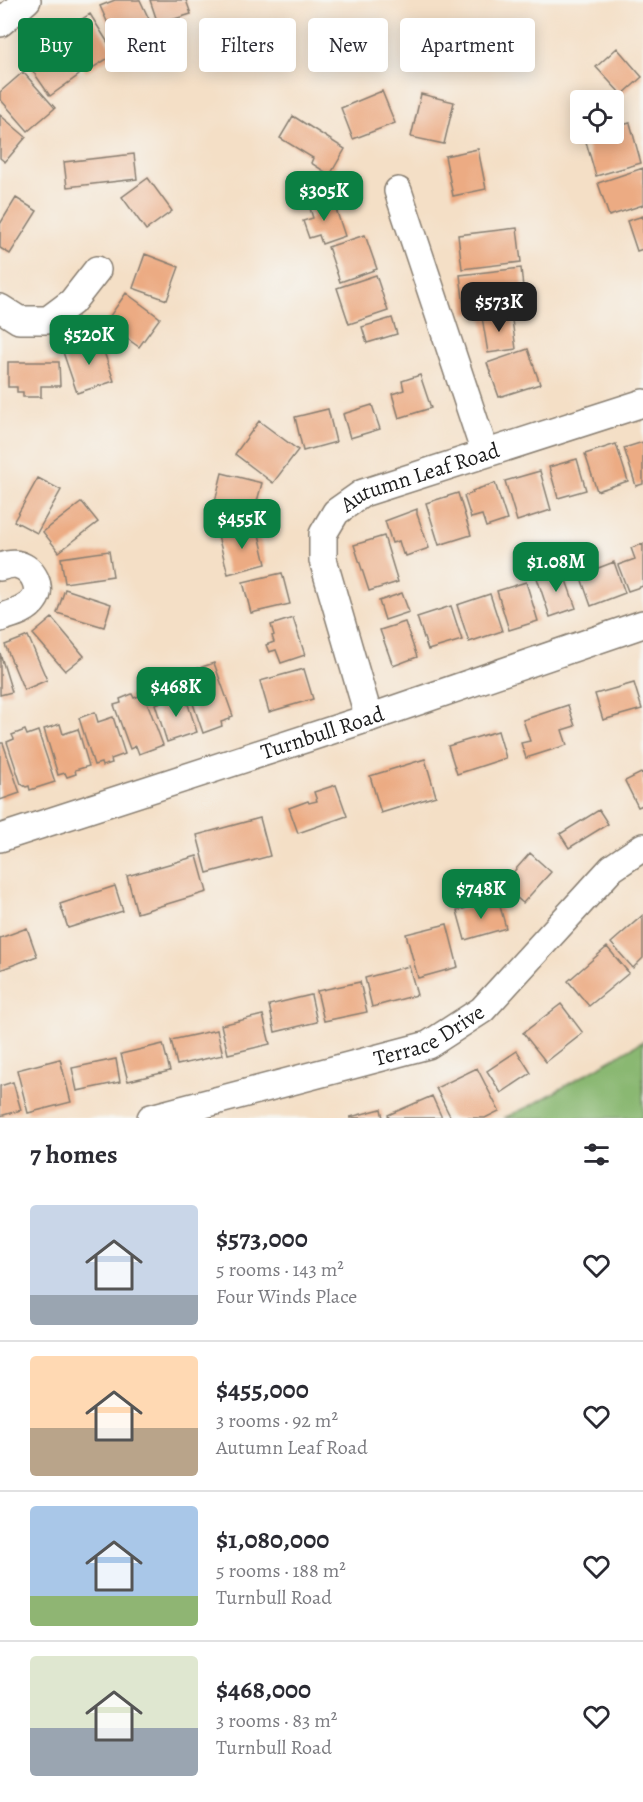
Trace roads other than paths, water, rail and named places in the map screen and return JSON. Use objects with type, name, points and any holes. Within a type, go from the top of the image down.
[{"type":"street","points":[[0,23],[27,0]]},
{"type":"street","points":[[398,191],[485,453]]},
{"type":"street","points":[[0,308],[19,320],[48,320],[72,302],[97,270]]},
{"type":"street","name":"Autumn Leaf Road","points":[[369,718],[323,560],[323,534],[336,512],[363,493],[643,403]]},
{"type":"street","points":[[0,567],[9,564],[19,565],[30,571],[36,581],[38,593],[33,602],[22,610],[0,618]]},
{"type":"street","name":"Turnbull Road","points":[[0,838],[369,718],[643,624]]},
{"type":"street","name":"Terrace Drive","points":[[151,1118],[428,1045],[482,1010],[612,868],[643,847]]}]
